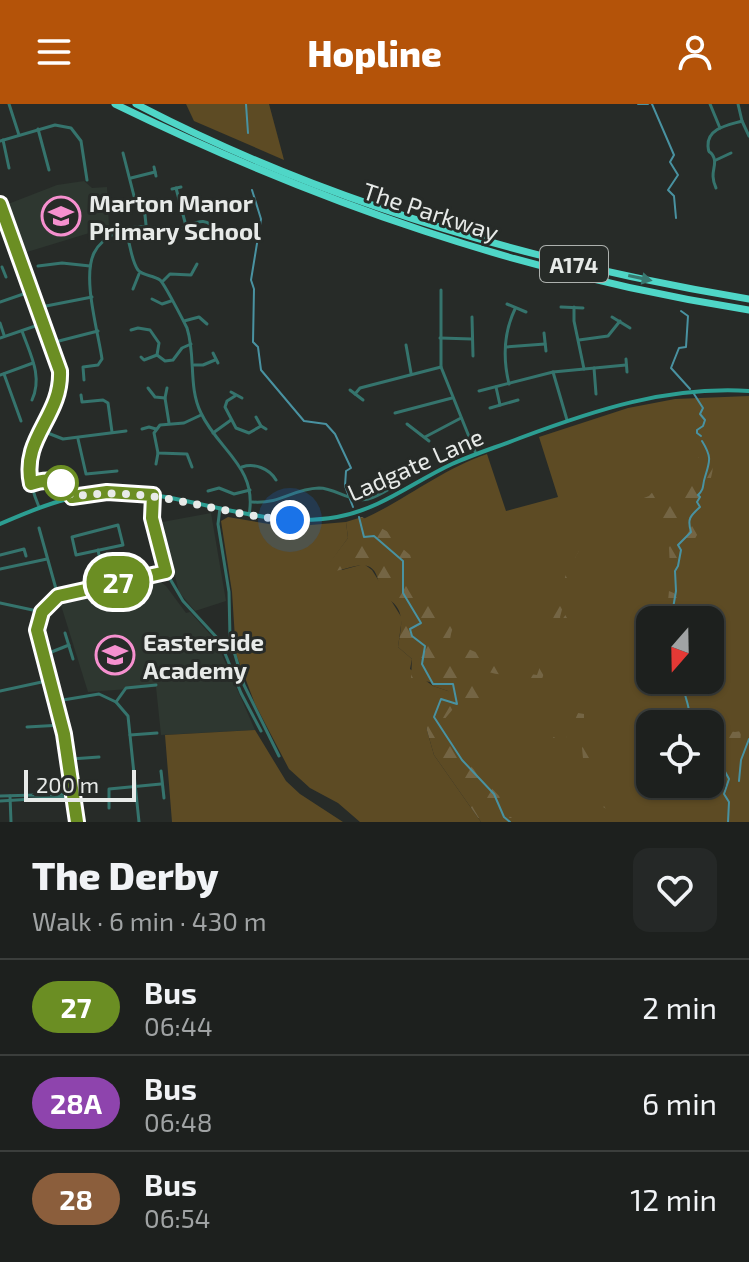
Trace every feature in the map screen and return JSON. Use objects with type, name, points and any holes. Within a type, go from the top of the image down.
[{"type":"highway","name":"The Parkway","points":[[115,104],[244,164],[422,232],[576,276],[693,300],[716,309],[749,313]]},
{"type":"highway","name":"The Parkway","points":[[136,104],[282,170],[430,224],[563,261],[749,299]]},
{"type":"main road","name":"Ladgate Lane","points":[[0,524],[39,507],[94,493],[153,495],[249,515],[290,520],[346,515],[385,502],[448,466],[567,420],[633,400],[683,391],[749,391]]},
{"type":"street","points":[[9,104],[19,136]]},
{"type":"street","points":[[710,104],[720,128]]},
{"type":"street","points":[[738,104],[749,136]]},
{"type":"street","points":[[716,188],[711,177],[715,160],[708,145],[710,137],[720,128],[742,121]]},
{"type":"street","points":[[9,168],[2,140],[59,125],[76,133],[82,146],[87,180]]},
{"type":"street","points":[[38,129],[49,170]]},
{"type":"street","points":[[123,153],[128,159],[134,196],[145,215],[146,226]]},
{"type":"street","points":[[715,160],[731,153]]},
{"type":"street","points":[[130,178],[155,172]]},
{"type":"street","points":[[176,188],[186,226]]},
{"type":"street","points":[[0,204],[60,371],[60,387],[52,412],[31,448],[29,470],[39,507]]},
{"type":"street","points":[[77,368],[96,366],[101,361],[90,266],[101,243],[124,229],[146,226],[170,230],[197,221],[211,224],[216,232]]},
{"type":"street","points":[[124,229],[140,273],[133,289]]},
{"type":"street","points":[[133,251],[138,250]]},
{"type":"street","points":[[0,262],[6,277]]},
{"type":"street","points":[[38,266],[46,268],[62,263],[90,266]]},
{"type":"street","points":[[162,281],[170,274],[195,276],[197,264]]},
{"type":"street","points":[[140,273],[162,281],[184,321],[191,344],[196,399],[201,415],[241,468],[250,490],[249,515]]},
{"type":"street","points":[[441,290],[441,367],[476,454]]},
{"type":"street","points":[[0,302],[17,293],[32,291]]},
{"type":"street","points":[[46,306],[92,297]]},
{"type":"street","points":[[49,299],[51,304]]},
{"type":"street","points":[[152,299],[156,304],[171,301]]},
{"type":"street","points":[[507,304],[526,312]]},
{"type":"street","points":[[561,307],[583,308]]},
{"type":"street","points":[[574,307],[584,369]]},
{"type":"street","points":[[509,384],[507,331],[515,309]]},
{"type":"street","points":[[203,311],[202,317],[207,324]]},
{"type":"street","points":[[184,321],[202,317]]},
{"type":"street","points":[[472,317],[473,356]]},
{"type":"street","points":[[612,317],[630,328]]},
{"type":"street","points":[[579,340],[608,336],[620,321]]},
{"type":"street","points":[[0,323],[2,337],[44,323]]},
{"type":"street","points":[[131,330],[138,325],[155,334],[159,348],[157,355]]},
{"type":"street","points":[[22,331],[37,379],[38,395],[32,400]]},
{"type":"street","points":[[51,344],[98,331]]},
{"type":"street","points":[[544,333],[546,351]]},
{"type":"street","points":[[440,338],[472,339]]},
{"type":"street","points":[[157,355],[170,361],[191,344]]},
{"type":"street","points":[[506,347],[545,344]]},
{"type":"street","points":[[406,345],[411,373]]},
{"type":"street","points":[[194,365],[217,361],[213,353]]},
{"type":"street","points":[[142,361],[157,355]]},
{"type":"street","points":[[626,359],[627,372]]},
{"type":"street","points":[[24,414],[20,419],[2,375],[33,363]]},
{"type":"street","points":[[479,391],[553,372],[626,365]]},
{"type":"street","points":[[83,367],[84,380]]},
{"type":"street","points":[[355,394],[360,388],[441,367]]},
{"type":"street","points":[[594,368],[596,394]]},
{"type":"street","points":[[553,372],[567,420]]},
{"type":"street","points":[[496,387],[500,405]]},
{"type":"street","points":[[148,388],[155,397],[165,398]]},
{"type":"street","points":[[167,388],[165,398],[169,424]]},
{"type":"street","points":[[350,390],[363,400]]},
{"type":"street","points":[[231,392],[242,398]]},
{"type":"street","points":[[81,395],[79,402],[106,401],[112,432]]},
{"type":"street","points":[[235,396],[227,401],[225,407],[236,428],[245,433],[261,426]]},
{"type":"street","points":[[395,413],[452,398]]},
{"type":"street","points":[[490,408],[518,400]]},
{"type":"street","points":[[142,429],[184,423],[201,415]]},
{"type":"street","points":[[256,417],[266,429]]},
{"type":"street","points":[[407,424],[427,439],[462,417]]},
{"type":"street","points":[[213,433],[231,420]]},
{"type":"street","points":[[156,429],[156,464]]},
{"type":"street","points":[[40,430],[56,437],[78,438],[126,431]]},
{"type":"street","points":[[78,438],[86,474],[117,471]]},
{"type":"street","points":[[158,453],[187,454],[192,467]]},
{"type":"street","points":[[241,468],[250,465],[274,472],[276,480]]},
{"type":"street","points":[[251,502],[275,502],[299,490],[323,488],[358,499],[372,498],[396,485]]},
{"type":"street","points":[[208,491],[219,488],[234,494],[250,490]]},
{"type":"street","points":[[153,495],[152,518],[166,572],[183,601],[220,641],[241,693],[261,731]]},
{"type":"street","points":[[220,508],[218,524],[229,592],[230,638],[244,685],[279,756]]},
{"type":"street","points":[[118,525],[123,545],[98,550],[76,555],[72,537],[118,525]]},
{"type":"street","points":[[39,528],[58,596]]},
{"type":"street","points":[[0,555],[24,549],[26,556]]},
{"type":"street","points":[[98,550],[105,585]]},
{"type":"street","points":[[0,569],[48,558]]},
{"type":"street","points":[[77,822],[70,759],[37,630],[42,612],[58,596],[166,572]]},
{"type":"street","points":[[0,603],[42,612]]},
{"type":"street","points":[[65,633],[73,659]]},
{"type":"street","points":[[44,655],[69,645]]},
{"type":"street","points":[[0,691],[52,680]]},
{"type":"street","points":[[116,702],[126,688],[156,685]]},
{"type":"street","points":[[57,701],[99,694],[116,702],[128,716],[139,822]]},
{"type":"street","points":[[27,727],[62,725]]},
{"type":"street","points":[[130,735],[157,733]]},
{"type":"street","points":[[70,759],[99,757]]},
{"type":"street","points":[[161,771],[164,798]]},
{"type":"street","points":[[109,808],[109,789],[161,784]]},
{"type":"street","points":[[0,799],[67,792],[74,794]]},
{"type":"street","points":[[10,798],[11,822]]},
{"type":"shaded area","name":"Marton Manor Primary School","points":[[84,181],[92,188],[107,187],[109,227],[27,252],[8,204],[57,185]]},
{"type":"shaded area","points":[[211,513],[226,601],[195,611],[179,592],[174,572],[169,572],[157,523]]},
{"type":"shaded area","points":[[157,579],[186,613],[190,612],[216,641],[255,730],[161,735],[156,687],[88,692],[60,602]]},
{"type":"green space","points":[[186,104],[269,104],[284,160],[194,121]]},
{"type":"green space","points":[[749,396],[749,822],[510,822],[426,727],[434,755],[481,822],[360,822],[338,803],[310,788],[289,769],[255,704],[236,654],[232,592],[221,521],[228,517],[287,527],[346,522],[348,538],[327,567],[342,570],[364,564],[372,570],[402,618],[398,647],[412,659],[410,669],[433,686],[448,691],[457,704],[361,520],[454,468],[487,454],[506,511],[558,497],[539,437],[628,408],[675,399]]},
{"type":"green space","points":[[707,447],[713,467],[704,498],[705,515],[695,521],[697,535],[684,558],[678,584],[679,579],[670,569],[669,548],[658,542],[661,536],[656,525],[643,515],[644,506],[637,505],[636,501],[649,496],[658,486],[664,489],[681,480],[680,474],[692,467],[695,459],[703,456],[702,449]]},
{"type":"green space","points":[[362,517],[395,536],[395,542],[410,555],[419,582],[436,606],[456,598],[468,600],[452,630],[451,654],[453,663],[485,681],[489,688],[484,694],[487,712],[473,706],[453,709],[443,721],[444,727],[465,760],[499,796],[507,815],[519,822],[481,822],[434,755],[426,727],[434,706],[451,705],[448,691],[430,682],[411,679],[412,659],[398,647],[401,629],[399,610],[380,593],[374,571],[362,565],[327,572],[326,567],[348,538],[346,522]]},
{"type":"green space","points":[[572,542],[579,551],[575,557],[579,571],[577,579],[568,587],[561,621],[570,609],[572,613],[568,630],[558,631],[540,685],[543,694],[537,702],[532,698],[534,686],[518,687],[510,675],[495,674],[472,666],[459,650],[463,647],[537,675],[568,568]]},
{"type":"green space","points":[[678,584],[678,606],[667,606],[669,591],[676,594]]},
{"type":"green space","points":[[578,713],[584,714],[584,724],[575,730],[583,737],[573,756],[562,753],[544,740],[548,733],[561,742],[569,743],[566,735],[568,718],[574,722]]},
{"type":"green space","points":[[255,730],[286,781],[343,822],[172,822],[165,735]]},
{"type":"green space","points":[[724,730],[741,731],[733,766],[726,751],[724,760]]},
{"type":"green space","points":[[584,745],[586,751],[592,750],[597,757],[590,764],[593,774],[587,782],[556,784],[558,778],[571,778],[575,782],[588,773],[584,768]]},
{"type":"green space","points":[[606,797],[619,804],[638,822],[621,822],[612,817],[612,812],[603,807]]},
{"type":"waterway","points":[[246,104],[248,133]]},
{"type":"waterway","points":[[638,104],[648,104]]},
{"type":"waterway","points":[[652,104],[674,155],[670,162],[678,175],[668,190],[674,196],[676,218]]},
{"type":"waterway","points":[[252,190],[261,219],[251,280],[254,289],[253,342],[258,347],[261,370],[304,421],[326,424],[335,434],[351,468],[346,471],[345,486],[353,507]]},
{"type":"waterway","points":[[681,311],[688,316],[686,347],[679,348],[671,368],[690,389]]},
{"type":"waterway","points":[[694,394],[703,408],[700,414],[705,420],[697,430],[701,436]]},
{"type":"waterway","points":[[673,606],[675,571],[681,550],[678,545],[691,532],[689,521],[700,507],[698,495],[709,463],[709,455],[702,441]]},
{"type":"waterway","points":[[359,517],[364,537],[374,536],[403,561],[403,593],[421,623],[410,629],[412,636],[425,646],[422,664],[433,684],[453,684],[457,704],[441,699],[434,717],[462,760],[494,794],[504,817],[510,822]]},
{"type":"waterway","points":[[685,694],[688,710]]},
{"type":"waterway","points":[[739,781],[741,760],[749,739]]},
{"type":"waterway","points":[[724,770],[729,779],[724,794]]},
{"type":"waterway","points":[[724,794],[729,802],[728,822]]},
{"type":"bus line","name":"27","points":[[0,204],[60,371],[56,404],[31,448],[31,484],[46,479],[61,483],[69,488],[72,497],[107,492],[153,495],[152,518],[166,572],[58,596],[42,612],[37,630],[70,759],[77,822]]},
{"type":"place","name":"Marton Manor Primary School","points":[[61,216]]},
{"type":"place","name":"Easterside Academy","points":[[115,655]]},
{"type":"route","points":[[61,483],[72,497],[107,492],[153,495],[290,520]]}]
